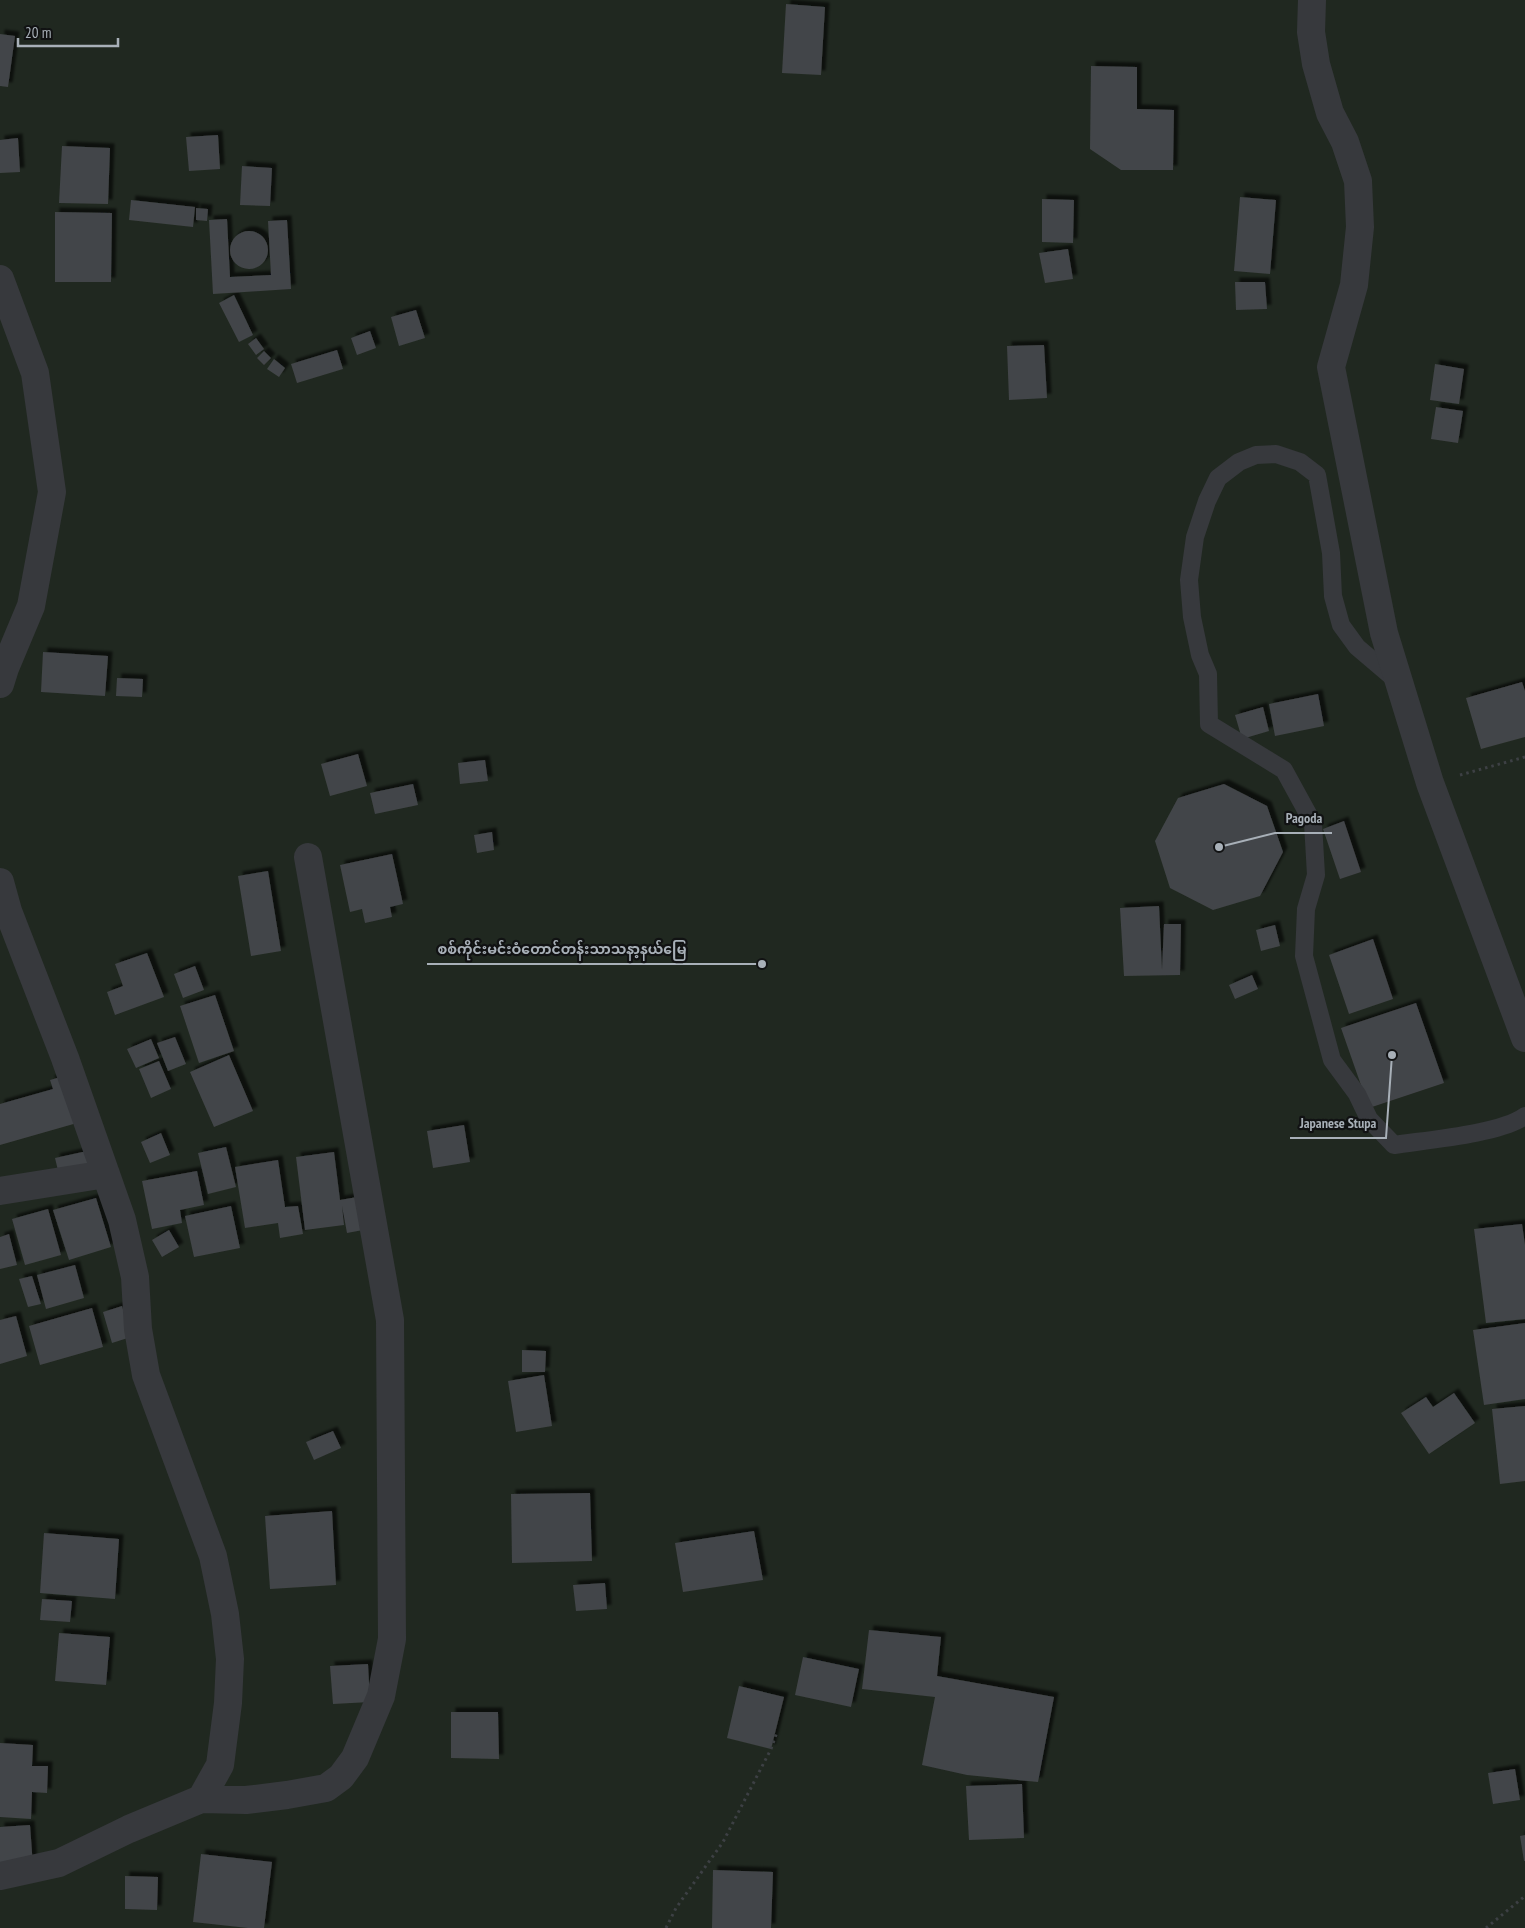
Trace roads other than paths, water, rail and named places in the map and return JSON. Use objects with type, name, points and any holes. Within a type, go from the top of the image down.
[{"type":"street","points":[[1312,0],[1311,32],[1316,64],[1330,113],[1345,142],[1358,181],[1360,227],[1354,285],[1331,367],[1384,633],[1430,783],[1525,1038]]},
{"type":"street","points":[[0,279],[35,373],[52,492],[31,606],[0,684]]},
{"type":"street","points":[[0,1876],[59,1863],[129,1829],[201,1799],[246,1800],[326,1788],[340,1777],[355,1758],[382,1696],[392,1639],[390,1320],[308,858]]},
{"type":"street","points":[[0,882],[8,911],[65,1058],[122,1220],[134,1277],[138,1329],[146,1375],[213,1556],[225,1614],[230,1659],[228,1703],[220,1765],[201,1799]]},
{"type":"street","points":[[0,1192],[106,1174]]},
{"type":"lane","points":[[1398,681],[1357,647],[1341,625],[1333,596],[1331,553],[1317,474],[1300,462],[1276,454],[1256,455],[1239,462],[1218,478],[1207,501],[1195,538],[1189,580],[1192,618],[1200,655],[1208,674],[1209,724],[1284,770],[1313,823],[1316,875],[1306,908],[1304,956],[1332,1060],[1357,1094],[1369,1119],[1394,1145],[1473,1133],[1516,1123],[1525,1116]]},
{"type":"place","name":"Pagoda","points":[[1219,847]]},
{"type":"place","name":"စစ်ကိုင်းမင်းဝံတောင်တန်းသာသနာ့နယ်မြေ","points":[[762,964]]},
{"type":"place","name":"Japanese Stupa","points":[[1392,1055]]}]
